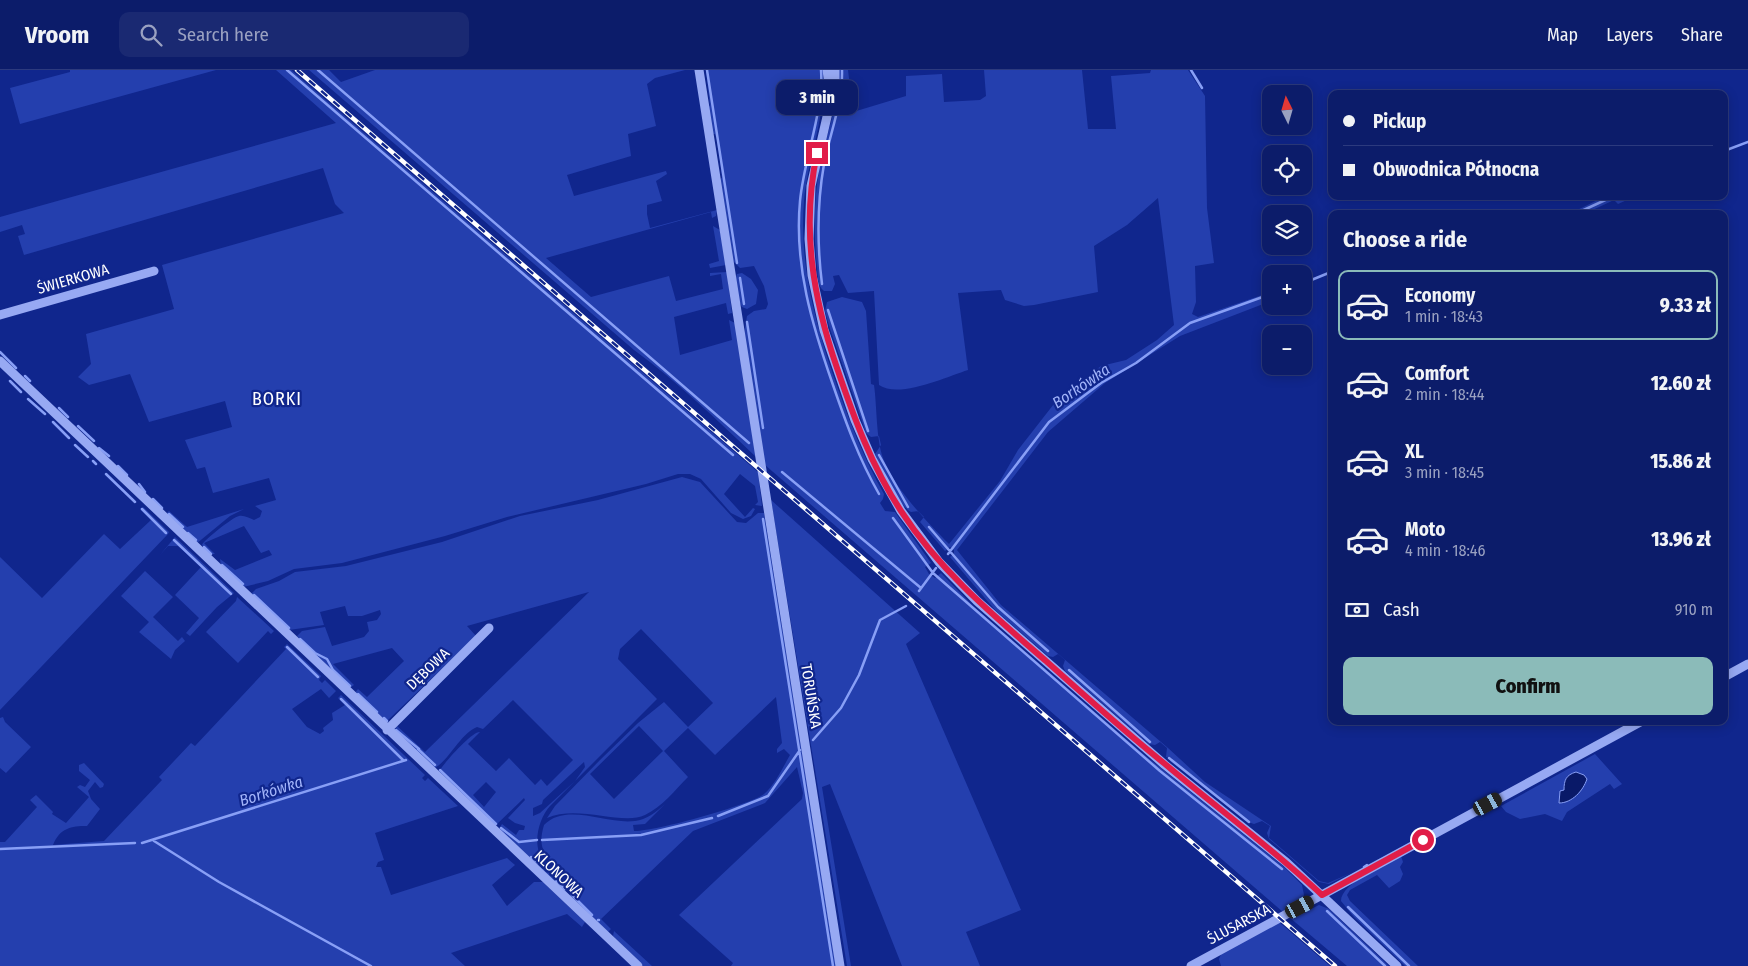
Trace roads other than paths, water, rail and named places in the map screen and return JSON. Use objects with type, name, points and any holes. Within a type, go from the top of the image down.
[{"type":"street","name":"TORUŃSKA","points":[[699,70],[840,966]]},
{"type":"street","points":[[827,70],[830,94]]},
{"type":"street","points":[[835,70],[834,82],[815,164],[810,203],[809,239],[814,287],[824,330],[855,420],[872,459],[901,511],[939,562],[984,608],[1150,752],[1266,844],[1397,966]]},
{"type":"street","name":"ŚWIERKOWA","points":[[0,314],[154,271]]},
{"type":"street","name":"KLONOWA","points":[[0,361],[462,802],[638,966]]},
{"type":"street","name":"DĘBOWA","points":[[387,730],[490,628]]},
{"type":"street","points":[[1728,675],[1748,664]]},
{"type":"street","name":"ŚLUSARSKA","points":[[1191,966],[1635,725]]},
{"type":"waterway","points":[[287,70],[733,455]]},
{"type":"waterway","points":[[318,70],[749,443]]},
{"type":"waterway","points":[[707,70],[737,263]]},
{"type":"waterway","points":[[821,70],[820,102],[805,168],[800,201],[799,225],[802,272],[818,340],[833,385],[853,441],[879,494]]},
{"type":"waterway","points":[[822,284],[819,254],[820,194],[824,164],[836,117],[842,82],[842,70]]},
{"type":"waterway","points":[[1191,70],[1202,88]]},
{"type":"waterway","name":"Borkówka","points":[[1728,150],[1748,142]]},
{"type":"waterway","name":"Borkówka","points":[[1584,210],[1605,200]]},
{"type":"waterway","name":"Borkówka","points":[[1312,280],[1328,273]]},
{"type":"waterway","points":[[740,278],[744,304]]},
{"type":"waterway","name":"Borkówka","points":[[948,554],[1049,422],[1101,383],[1136,363],[1190,323],[1262,297]]},
{"type":"waterway","points":[[828,310],[868,431]]},
{"type":"waterway","points":[[747,322],[763,428]]},
{"type":"waterway","points":[[0,352],[16,368]]},
{"type":"waterway","points":[[25,376],[30,381]]},
{"type":"waterway","points":[[10,381],[21,392]]},
{"type":"waterway","points":[[28,399],[45,414]]},
{"type":"waterway","points":[[59,408],[68,417]]},
{"type":"waterway","points":[[53,422],[69,438]]},
{"type":"waterway","points":[[78,426],[94,441]]},
{"type":"waterway","points":[[75,445],[88,457]]},
{"type":"waterway","points":[[99,448],[109,456]]},
{"type":"waterway","points":[[879,455],[908,507]]},
{"type":"waterway","points":[[93,461],[96,464]]},
{"type":"waterway","points":[[118,466],[127,475]]},
{"type":"waterway","points":[[782,472],[921,588]]},
{"type":"waterway","points":[[106,474],[135,502]]},
{"type":"waterway","points":[[139,484],[145,492]]},
{"type":"waterway","points":[[153,499],[162,508]]},
{"type":"waterway","points":[[142,509],[166,533]]},
{"type":"waterway","points":[[169,514],[183,527]]},
{"type":"waterway","points":[[893,518],[933,573]]},
{"type":"waterway","points":[[763,519],[833,966]]},
{"type":"waterway","points":[[929,527],[998,607],[1048,651]]},
{"type":"waterway","points":[[188,533],[196,540]]},
{"type":"waterway","points":[[174,540],[231,594]]},
{"type":"waterway","points":[[204,547],[211,554]]},
{"type":"waterway","points":[[222,565],[243,584]]},
{"type":"waterway","name":"Borkówka","points":[[919,591],[936,568]]},
{"type":"waterway","points":[[933,573],[1160,771],[1282,869]]},
{"type":"waterway","points":[[254,595],[289,628]]},
{"type":"waterway","name":"Borkówka","points":[[813,740],[841,708],[859,675],[880,620],[906,606]]},
{"type":"waterway","points":[[300,639],[315,653],[327,659],[333,670],[350,686]]},
{"type":"waterway","points":[[287,647],[318,677]]},
{"type":"waterway","points":[[1069,670],[1150,742]]},
{"type":"waterway","points":[[358,694],[377,712]]},
{"type":"waterway","points":[[341,699],[403,760]]},
{"type":"waterway","points":[[384,718],[387,721]]},
{"type":"waterway","points":[[396,730],[419,749]]},
{"type":"waterway","name":"Borkówka","points":[[418,749],[435,765]]},
{"type":"waterway","name":"Borkówka","points":[[718,816],[768,796],[800,750]]},
{"type":"waterway","points":[[1169,758],[1249,822]]},
{"type":"waterway","name":"Borkówka","points":[[142,843],[406,760]]},
{"type":"waterway","name":"Borkówka","points":[[440,770],[496,824]]},
{"type":"waterway","name":"Borkówka","points":[[542,840],[641,835],[712,818]]},
{"type":"waterway","name":"Borkówka","points":[[501,828],[519,842],[537,840]]},
{"type":"waterway","points":[[154,841],[219,882],[371,966]]},
{"type":"waterway","name":"Borkówka","points":[[0,849],[135,843]]},
{"type":"waterway","points":[[531,857],[538,863]]},
{"type":"waterway","points":[[556,881],[565,889]]},
{"type":"waterway","points":[[572,895],[592,915]]},
{"type":"waterway","points":[[1348,907],[1409,966]]},
{"type":"waterway","points":[[1327,911],[1385,966]]},
{"type":"railway","points":[[297,70],[1335,966]]},
{"type":"district","name":"BORKI","points":[[277,399]]}]
